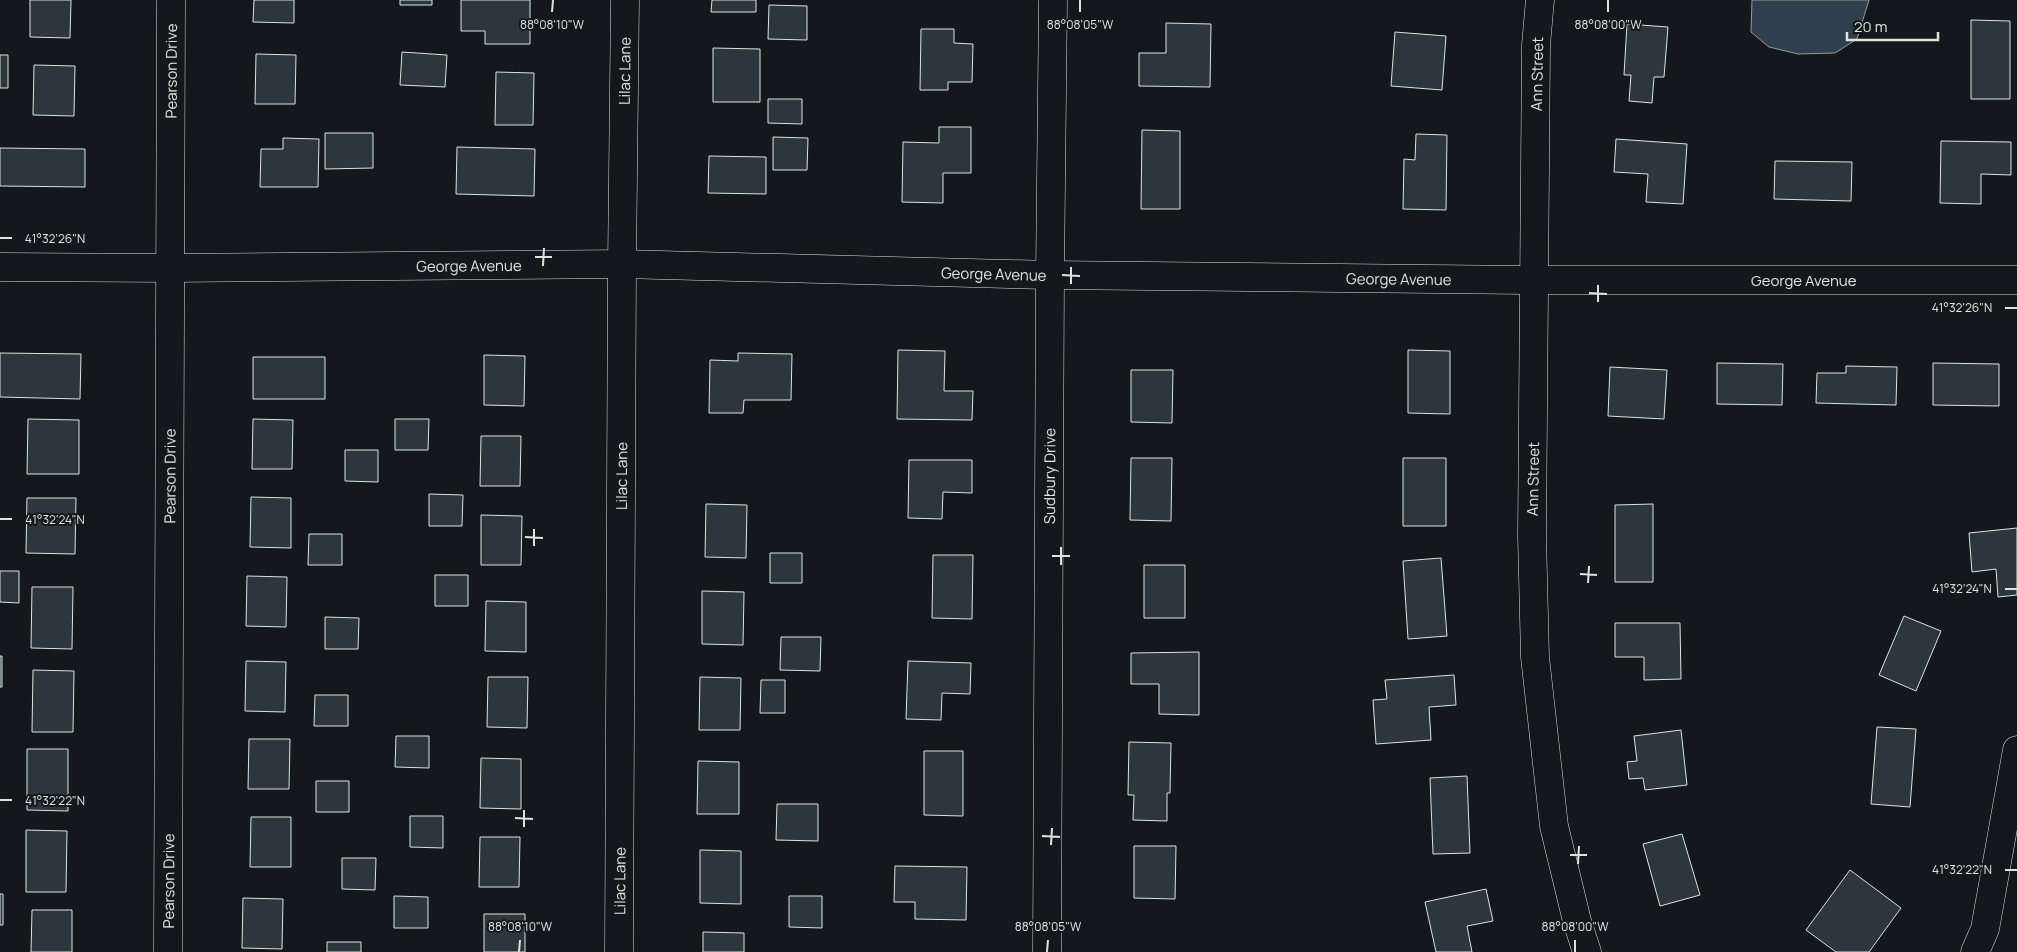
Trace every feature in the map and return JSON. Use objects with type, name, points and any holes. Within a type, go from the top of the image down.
[{"type":"street","name":"Pearson Drive","points":[[168,952],[171,0]]},
{"type":"street","name":"Lilac Lane","points":[[619,952],[625,0]]},
{"type":"street","name":"Sudbury Drive","points":[[1047,952],[1053,0]]},
{"type":"street","name":"Ann Street","points":[[1540,0],[1536,46],[1532,536],[1535,656],[1554,826],[1577,921],[1587,952]]},
{"type":"street","name":"George Avenue","points":[[0,267],[171,268],[622,264],[1050,275],[1534,280],[2017,280]]},
{"type":"street","points":[[1975,952],[1985,929],[2017,750]]},
{"type":"water","points":[[1752,0],[1869,0],[1857,39],[1835,53],[1798,54],[1769,47],[1751,32]]},
{"type":"building","points":[[30,0],[71,0],[70,38],[30,37]]},
{"type":"building","points":[[254,0],[294,0],[294,23],[253,22]]},
{"type":"building","points":[[400,0],[432,0],[432,5],[400,5]]},
{"type":"building","points":[[461,0],[530,0],[530,44],[485,44],[485,31],[461,31]]},
{"type":"building","points":[[712,0],[756,0],[756,12],[711,12]]},
{"type":"building","points":[[769,5],[807,6],[807,40],[768,39]]},
{"type":"building","points":[[1971,20],[2010,21],[2010,99],[1971,99]]},
{"type":"building","points":[[1166,23],[1211,24],[1210,87],[1139,86],[1139,53],[1166,53]]},
{"type":"building","points":[[1627,24],[1668,27],[1664,77],[1654,77],[1652,103],[1629,101],[1631,75],[1624,75]]},
{"type":"building","points":[[921,29],[954,29],[954,43],[973,44],[972,82],[948,82],[948,90],[920,90]]},
{"type":"building","points":[[1395,32],[1446,36],[1442,90],[1391,86]]},
{"type":"building","points":[[713,48],[760,49],[760,102],[713,102]]},
{"type":"building","points":[[402,52],[447,55],[445,87],[400,85]]},
{"type":"building","points":[[256,54],[296,55],[295,104],[255,104]]},
{"type":"building","points":[[0,55],[8,55],[8,88],[0,88]]},
{"type":"building","points":[[34,65],[75,66],[74,116],[33,115]]},
{"type":"building","points":[[496,72],[534,73],[533,125],[495,125]]},
{"type":"building","points":[[768,99],[802,99],[802,124],[768,123]]},
{"type":"building","points":[[939,127],[971,127],[971,173],[943,173],[943,203],[902,202],[903,142],[939,143]]},
{"type":"building","points":[[1142,130],[1180,131],[1180,209],[1141,209]]},
{"type":"building","points":[[325,133],[373,133],[373,168],[325,169]]},
{"type":"building","points":[[1416,134],[1447,135],[1446,210],[1403,209],[1404,159],[1415,160]]},
{"type":"building","points":[[773,137],[808,138],[807,170],[773,170]]},
{"type":"building","points":[[283,138],[319,139],[318,187],[260,187],[261,149],[283,149]]},
{"type":"building","points":[[1616,139],[1687,144],[1683,204],[1646,202],[1648,174],[1614,172]]},
{"type":"building","points":[[1941,141],[2011,142],[2011,175],[1981,174],[1981,204],[1940,203]]},
{"type":"building","points":[[457,147],[535,149],[534,196],[456,194]]},
{"type":"building","points":[[0,148],[85,149],[85,187],[0,186]]},
{"type":"building","points":[[709,156],[766,157],[766,194],[708,193]]},
{"type":"building","points":[[1775,161],[1852,162],[1851,201],[1774,199]]},
{"type":"building","points":[[898,350],[945,351],[944,391],[973,391],[972,420],[897,419]]},
{"type":"building","points":[[1408,350],[1450,351],[1450,414],[1408,413]]},
{"type":"building","points":[[0,353],[81,354],[80,399],[0,397]]},
{"type":"building","points":[[738,353],[792,354],[791,400],[744,400],[743,413],[709,413],[710,360],[738,361]]},
{"type":"building","points":[[484,355],[525,356],[524,406],[484,405]]},
{"type":"building","points":[[253,357],[325,357],[325,399],[253,399]]},
{"type":"building","points":[[1717,363],[1783,364],[1782,405],[1717,404]]},
{"type":"building","points":[[1933,363],[1999,364],[1999,406],[1933,405]]},
{"type":"building","points":[[1846,366],[1897,367],[1896,405],[1816,403],[1817,373],[1846,373]]},
{"type":"building","points":[[1610,367],[1667,370],[1664,419],[1608,416]]},
{"type":"building","points":[[1131,370],[1173,370],[1172,423],[1131,422]]},
{"type":"building","points":[[28,419],[79,420],[79,474],[27,474]]},
{"type":"building","points":[[253,419],[293,420],[292,469],[252,469]]},
{"type":"building","points":[[395,419],[429,419],[428,450],[395,450]]},
{"type":"building","points":[[481,436],[521,436],[520,486],[480,486]]},
{"type":"building","points":[[345,450],[378,450],[378,482],[345,481]]},
{"type":"building","points":[[1131,458],[1172,458],[1171,521],[1130,520]]},
{"type":"building","points":[[1403,458],[1446,458],[1446,526],[1403,526]]},
{"type":"building","points":[[909,460],[972,460],[972,493],[943,492],[942,519],[908,518]]},
{"type":"building","points":[[429,494],[463,495],[462,526],[429,526]]},
{"type":"building","points":[[251,497],[291,498],[291,548],[250,547]]},
{"type":"building","points":[[27,498],[76,498],[75,554],[26,553]]},
{"type":"building","points":[[706,504],[747,505],[746,558],[705,557]]},
{"type":"building","points":[[1653,504],[1653,582],[1615,582],[1615,505]]},
{"type":"building","points":[[481,515],[522,516],[521,565],[481,565]]},
{"type":"building","points":[[2017,528],[2017,595],[1998,597],[1996,569],[1972,572],[1969,533]]},
{"type":"building","points":[[309,534],[342,534],[342,565],[308,565]]},
{"type":"building","points":[[770,553],[802,553],[802,583],[770,583]]},
{"type":"building","points":[[933,555],[973,555],[972,619],[932,618]]},
{"type":"building","points":[[1441,558],[1447,636],[1408,639],[1403,561]]},
{"type":"building","points":[[1144,565],[1185,565],[1185,618],[1144,618]]},
{"type":"building","points":[[0,571],[19,571],[19,603],[0,602]]},
{"type":"building","points":[[435,575],[468,575],[468,606],[435,606]]},
{"type":"building","points":[[247,576],[287,577],[286,627],[246,626]]},
{"type":"building","points":[[32,587],[73,587],[72,649],[31,648]]},
{"type":"building","points":[[702,591],[744,592],[743,645],[702,644]]},
{"type":"building","points":[[486,601],[526,602],[526,652],[485,651]]},
{"type":"building","points":[[1904,616],[1941,631],[1916,691],[1879,675]]},
{"type":"building","points":[[325,617],[359,618],[358,649],[325,649]]},
{"type":"building","points":[[1615,623],[1680,623],[1681,679],[1644,680],[1644,657],[1615,657]]},
{"type":"building","points":[[781,637],[821,637],[820,671],[780,670]]},
{"type":"building","points":[[1199,652],[1199,715],[1159,714],[1159,684],[1131,684],[1131,653]]},
{"type":"building","points":[[0,656],[2,656],[2,687],[0,687]]},
{"type":"building","points":[[246,661],[286,662],[285,712],[245,711]]},
{"type":"building","points":[[908,661],[971,663],[970,694],[942,693],[941,720],[906,719]]},
{"type":"building","points":[[33,670],[74,671],[73,732],[32,732]]},
{"type":"building","points":[[1454,675],[1456,705],[1429,707],[1431,740],[1376,744],[1373,700],[1387,699],[1385,680]]},
{"type":"building","points":[[488,677],[528,677],[527,728],[487,727]]},
{"type":"building","points":[[700,677],[741,678],[740,730],[699,730]]},
{"type":"building","points":[[761,680],[785,680],[785,713],[760,713]]},
{"type":"building","points":[[315,695],[348,695],[348,726],[314,726]]},
{"type":"building","points":[[1877,727],[1916,729],[1910,807],[1871,804]]},
{"type":"building","points":[[1681,730],[1687,785],[1645,790],[1643,778],[1629,779],[1627,762],[1637,761],[1634,736]]},
{"type":"building","points":[[396,736],[429,736],[429,768],[395,767]]},
{"type":"building","points":[[249,739],[290,739],[289,789],[248,789]]},
{"type":"building","points":[[1129,742],[1171,743],[1170,793],[1167,793],[1167,821],[1133,820],[1134,795],[1128,795]]},
{"type":"building","points":[[27,749],[68,749],[68,811],[27,810]]},
{"type":"building","points":[[924,751],[963,751],[963,816],[924,815]]},
{"type":"building","points":[[481,758],[521,759],[521,809],[480,808]]},
{"type":"building","points":[[698,761],[739,762],[739,814],[697,814]]},
{"type":"building","points":[[1467,776],[1470,853],[1433,854],[1430,778]]},
{"type":"building","points":[[316,781],[349,781],[349,812],[316,812]]},
{"type":"building","points":[[777,804],[818,804],[818,841],[776,840]]},
{"type":"building","points":[[410,816],[443,816],[443,848],[410,847]]},
{"type":"building","points":[[251,817],[291,817],[291,867],[250,867]]},
{"type":"building","points":[[26,830],[67,831],[66,892],[26,892]]},
{"type":"building","points":[[1682,834],[1700,895],[1660,906],[1643,844]]},
{"type":"building","points":[[480,837],[520,837],[519,887],[479,887]]},
{"type":"building","points":[[1134,846],[1176,846],[1175,899],[1134,898]]},
{"type":"building","points":[[700,850],[741,851],[741,904],[700,903]]},
{"type":"building","points":[[342,858],[376,858],[375,890],[342,889]]},
{"type":"building","points":[[895,866],[967,867],[966,920],[915,919],[915,902],[894,902]]},
{"type":"building","points":[[1850,870],[1901,908],[1869,952],[1836,952],[1806,930]]},
{"type":"building","points":[[1486,889],[1493,921],[1467,926],[1472,952],[1436,952],[1425,902]]},
{"type":"building","points":[[0,894],[3,894],[3,925],[0,925]]},
{"type":"building","points":[[394,896],[428,897],[428,928],[394,928]]},
{"type":"building","points":[[789,896],[822,896],[822,928],[789,927]]},
{"type":"building","points":[[243,898],[283,899],[282,949],[242,948]]},
{"type":"building","points":[[32,910],[72,910],[72,952],[31,952]]},
{"type":"building","points":[[484,914],[525,914],[525,952],[484,952]]},
{"type":"building","points":[[703,932],[744,933],[744,952],[703,952]]},
{"type":"building","points":[[327,942],[361,942],[361,952],[327,952]]}]
